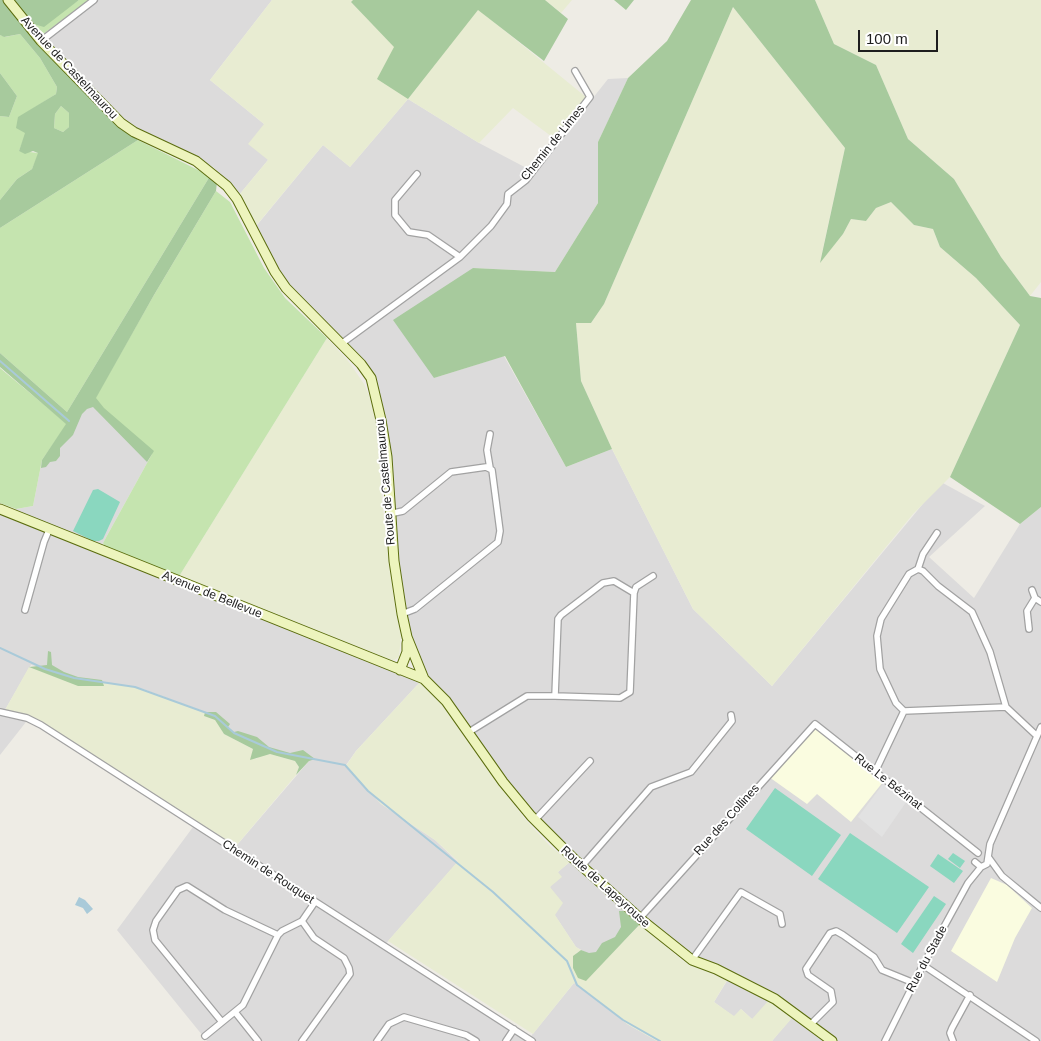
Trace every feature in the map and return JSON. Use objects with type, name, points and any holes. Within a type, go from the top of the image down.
[{"type":"street","name":"Avenue de Castelmaurou","points":[[8,0],[41,41],[121,123],[134,132]]},
{"type":"street","points":[[41,41],[94,0]]},
{"type":"street","name":"Chemin de Limes","points":[[460,257],[491,226],[507,204],[508,194],[526,180],[590,97],[575,71]]},
{"type":"street","name":"Route de Castelmaurou","points":[[134,132],[196,162],[227,186],[237,199],[275,272],[300,304],[361,364],[371,378],[376,394],[386,457],[389,514],[402,614],[407,637],[424,679]]},
{"type":"street","points":[[341,344],[460,257],[428,235],[409,232],[395,215],[396,200],[417,174]]},
{"type":"street","points":[[402,614],[415,609],[498,542],[500,531],[493,473],[490,468],[487,450],[490,434]]},
{"type":"street","points":[[389,514],[403,511],[451,472],[490,468]]},
{"type":"street","name":"Avenue de Bellevue","points":[[0,509],[49,530],[402,665],[424,679]]},
{"type":"street","points":[[26,610],[49,530]]},
{"type":"street","points":[[904,711],[890,693],[880,668],[877,636],[881,619],[910,574],[918,569],[923,554],[937,533]]},
{"type":"street","points":[[918,569],[972,612],[990,652],[1006,707],[1037,736]]},
{"type":"street","points":[[469,732],[527,696],[620,698],[630,692],[634,593],[636,587],[653,576]]},
{"type":"street","points":[[555,696],[558,619],[561,614],[603,583],[614,582],[634,593]]},
{"type":"street","points":[[1029,629],[1027,611],[1034,598],[1032,590]]},
{"type":"street","points":[[1034,598],[1041,602]]},
{"type":"street","name":"Route de Castelmaurou","points":[[402,665],[407,652],[407,637]]},
{"type":"street","points":[[402,665],[416,660]]},
{"type":"street","name":"Route de Lapeyrouse","points":[[424,679],[446,701],[503,782],[535,820],[582,866],[640,918],[692,960],[730,976],[775,999],[832,1041]]},
{"type":"street","points":[[904,711],[1006,707]]},
{"type":"street","points":[[873,769],[904,711]]},
{"type":"street","name":"Chemin de Rouquet","points":[[0,712],[26,718],[41,725],[532,1041]]},
{"type":"street","points":[[582,866],[651,787],[691,772],[732,721],[731,716]]},
{"type":"street","name":"Rue Le Bézinat","points":[[815,724],[962,840],[988,858]]},
{"type":"street","name":"Rue des Collines","points":[[640,918],[815,724]]},
{"type":"street","points":[[1002,876],[982,867],[974,860],[993,838],[1041,727]]},
{"type":"street","points":[[535,820],[590,761]]},
{"type":"street","name":"Rue du Stade","points":[[885,1041],[923,965],[972,877],[988,858],[993,838]]},
{"type":"street","name":"Rue Le Bézinat","points":[[962,840],[974,860]]},
{"type":"street","points":[[988,858],[1002,876],[1041,908]]},
{"type":"street","name":"Rue du Stade","points":[[972,877],[974,860]]},
{"type":"street","points":[[222,1022],[155,940],[152,930],[156,921],[178,890],[187,886],[225,910],[278,935]]},
{"type":"street","points":[[692,960],[741,892],[780,914],[782,924]]},
{"type":"street","points":[[205,1036],[235,1012],[246,1000],[278,935],[302,921],[315,902]]},
{"type":"street","points":[[302,921],[314,938],[348,962],[350,974],[302,1041]]},
{"type":"street","points":[[811,1024],[833,1002],[832,991],[808,975],[806,969],[830,933],[836,931],[843,935],[874,957],[882,970],[914,984]]},
{"type":"street","points":[[923,965],[1036,1041]]},
{"type":"street","points":[[953,1041],[950,1033],[970,995]]},
{"type":"street","points":[[235,1012],[258,1041]]},
{"type":"street","points":[[377,1041],[389,1024],[404,1017],[466,1035],[476,1041]]},
{"type":"street","points":[[506,1041],[514,1029]]},
{"type":"shaded area","points":[[89,0],[272,0],[210,80],[264,124],[268,160],[239,195],[213,167],[128,124],[42,35]]},
{"type":"shaded area","points":[[272,0],[353,0],[351,2],[395,47],[408,99],[350,167],[323,145],[255,227],[239,195],[268,160],[248,144],[264,124],[210,80]]},
{"type":"shaded area","points":[[545,0],[572,0],[561,13]]},
{"type":"shaded area","points":[[815,0],[1041,0],[1041,282],[1030,296],[1001,257],[954,179],[908,139],[876,65],[834,44]]},
{"type":"shaded area","points":[[733,7],[845,148],[820,262],[843,234],[851,219],[866,221],[876,208],[891,202],[914,225],[933,229],[940,247],[976,278],[1020,325],[950,477],[913,514],[772,686],[693,609],[612,449],[581,381],[576,323],[591,323],[604,304]]},
{"type":"shaded area","points":[[478,9],[586,97],[555,139],[513,108],[479,143],[408,99]]},
{"type":"shaded area","points":[[628,78],[598,142],[598,203],[555,272],[473,268],[434,378],[504,356],[566,467],[612,449],[693,609],[772,686],[941,482],[985,506],[929,557],[974,598],[1020,524],[1041,507],[1041,1041],[772,1041],[792,1017],[752,1019],[741,1009],[734,1017],[714,1002],[730,976],[707,965],[643,921],[603,962],[576,947],[554,914],[550,887],[558,872],[573,859],[550,837],[424,679],[407,637],[387,457],[371,378],[300,304],[253,230],[323,145],[350,167],[408,99],[479,143],[534,172],[608,79]]},
{"type":"shaded area","points":[[327,338],[349,362],[364,384],[372,402],[378,426],[382,502],[401,636],[399,657],[394,660],[385,659],[178,578]]},
{"type":"shaded area","points":[[86,396],[152,454],[98,552],[420,682],[356,751],[346,765],[381,804],[435,840],[458,862],[382,948],[527,1041],[207,1041],[117,930],[193,827],[231,852],[309,761],[276,751],[234,732],[216,716],[143,689],[75,677],[31,665],[2,715],[26,722],[0,755],[0,512],[11,517],[16,509],[33,506],[42,460]]},
{"type":"shaded area","points":[[29,667],[70,682],[103,682],[142,689],[205,712],[204,716],[215,720],[224,734],[253,749],[252,754],[256,759],[261,755],[270,754],[295,761],[299,767],[296,775],[236,846],[37,719],[5,710]]},
{"type":"shaded area","points":[[420,682],[443,703],[524,818],[550,846],[570,862],[558,872],[562,877],[550,887],[563,903],[555,915],[576,947],[581,950],[576,953],[586,980],[640,924],[683,961],[727,980],[714,1002],[734,1016],[741,1009],[752,1019],[768,1001],[793,1017],[772,1041],[657,1041],[627,1024],[576,983],[573,984],[533,1034],[388,941],[458,861],[435,840],[381,804],[346,766],[356,751]]},
{"type":"shaded area","points":[[815,729],[883,782],[851,822],[817,794],[807,804],[769,777]]},
{"type":"shaded area","points":[[886,780],[909,798],[882,837],[858,817]]},
{"type":"shaded area","points":[[991,878],[1007,885],[1032,908],[1015,938],[997,982],[951,951]]},
{"type":"shaded area","points":[[951,910],[927,952],[922,952],[948,911]]},
{"type":"shaded area","points":[[574,983],[577,983],[627,1024],[657,1041],[527,1041]]},
{"type":"green space","points":[[0,0],[3,0],[42,47],[117,124],[138,140],[0,228],[0,200],[17,179],[32,169],[38,153],[33,151],[25,154],[19,151],[25,133],[16,128],[18,117],[56,94],[57,87],[40,58],[20,34],[4,37],[0,35]],"holes":[[[61,106],[69,113],[69,127],[63,132],[54,128],[55,114]]]},
{"type":"green space","points":[[12,0],[79,0],[44,27],[30,23]]},
{"type":"green space","points":[[79,0],[89,0],[42,35],[30,23],[64,10]]},
{"type":"green space","points":[[353,0],[545,0],[568,19],[544,61],[478,10],[408,99],[377,79],[394,47],[351,2]]},
{"type":"green space","points":[[614,0],[634,0],[626,10]]},
{"type":"green space","points":[[691,0],[815,0],[834,44],[876,65],[908,139],[954,179],[1001,257],[1030,296],[1041,298],[1041,507],[1020,524],[950,477],[1020,325],[976,278],[940,247],[933,229],[914,225],[891,202],[876,208],[866,221],[851,219],[843,234],[820,263],[845,148],[733,7],[604,304],[591,323],[576,323],[581,381],[612,449],[566,467],[505,356],[434,378],[393,320],[473,268],[555,272],[598,203],[598,142],[628,78],[667,41]]},
{"type":"green space","points":[[20,34],[40,58],[57,87],[56,94],[18,118],[26,133],[19,151],[39,153],[32,169],[17,179],[0,200],[0,116],[9,117],[17,96],[0,73],[0,35],[5,37]]},
{"type":"green space","points":[[0,73],[17,96],[9,117],[0,116]]},
{"type":"green space","points":[[61,106],[69,113],[69,127],[63,132],[54,128],[55,114]]},
{"type":"green space","points":[[138,140],[210,176],[67,412],[0,353],[0,228]]},
{"type":"green space","points":[[210,176],[217,182],[216,191],[96,398],[104,408],[154,451],[147,462],[93,407],[87,409],[82,414],[73,435],[60,448],[60,456],[56,461],[50,462],[46,467],[41,468],[42,460],[66,424],[0,367],[0,353],[67,412]]},
{"type":"green space","points":[[216,191],[230,202],[264,268],[285,298],[327,338],[178,578],[105,547],[103,543],[152,454],[93,402]]},
{"type":"green space","points":[[0,368],[67,424],[42,460],[33,506],[16,509],[0,503]]},
{"type":"green space","points":[[98,489],[120,502],[103,539],[93,541],[73,531],[93,490]]},
{"type":"green space","points":[[48,651],[51,652],[52,665],[78,677],[102,680],[104,686],[78,686],[29,667],[47,665]]},
{"type":"green space","points":[[205,712],[216,712],[230,724],[228,727],[234,732],[238,731],[257,737],[269,747],[290,753],[303,750],[315,759],[309,761],[296,775],[299,767],[295,761],[270,754],[250,760],[253,749],[224,734],[215,720],[204,716]]},
{"type":"green space","points":[[775,788],[841,835],[812,876],[746,829]]},
{"type":"green space","points":[[850,833],[929,887],[897,933],[818,879]]},
{"type":"green space","points":[[953,853],[965,861],[960,868],[948,859]]},
{"type":"green space","points":[[938,854],[963,871],[954,883],[930,866]]},
{"type":"green space","points":[[934,896],[946,904],[913,953],[901,944]]},
{"type":"green space","points":[[619,911],[628,911],[640,924],[586,981],[578,978],[573,968],[573,956],[581,950],[589,953],[596,952],[602,943],[615,937],[621,927]]},
{"type":"water","points":[[79,897],[85,900],[93,909],[87,914],[83,908],[75,905]]},
{"type":"waterway","points":[[0,361],[69,421]]},
{"type":"waterway","points":[[0,648],[45,669],[74,678],[135,687],[215,716],[234,733],[277,752],[345,765],[368,791],[493,892],[567,961],[577,985],[623,1020],[660,1041]]}]
